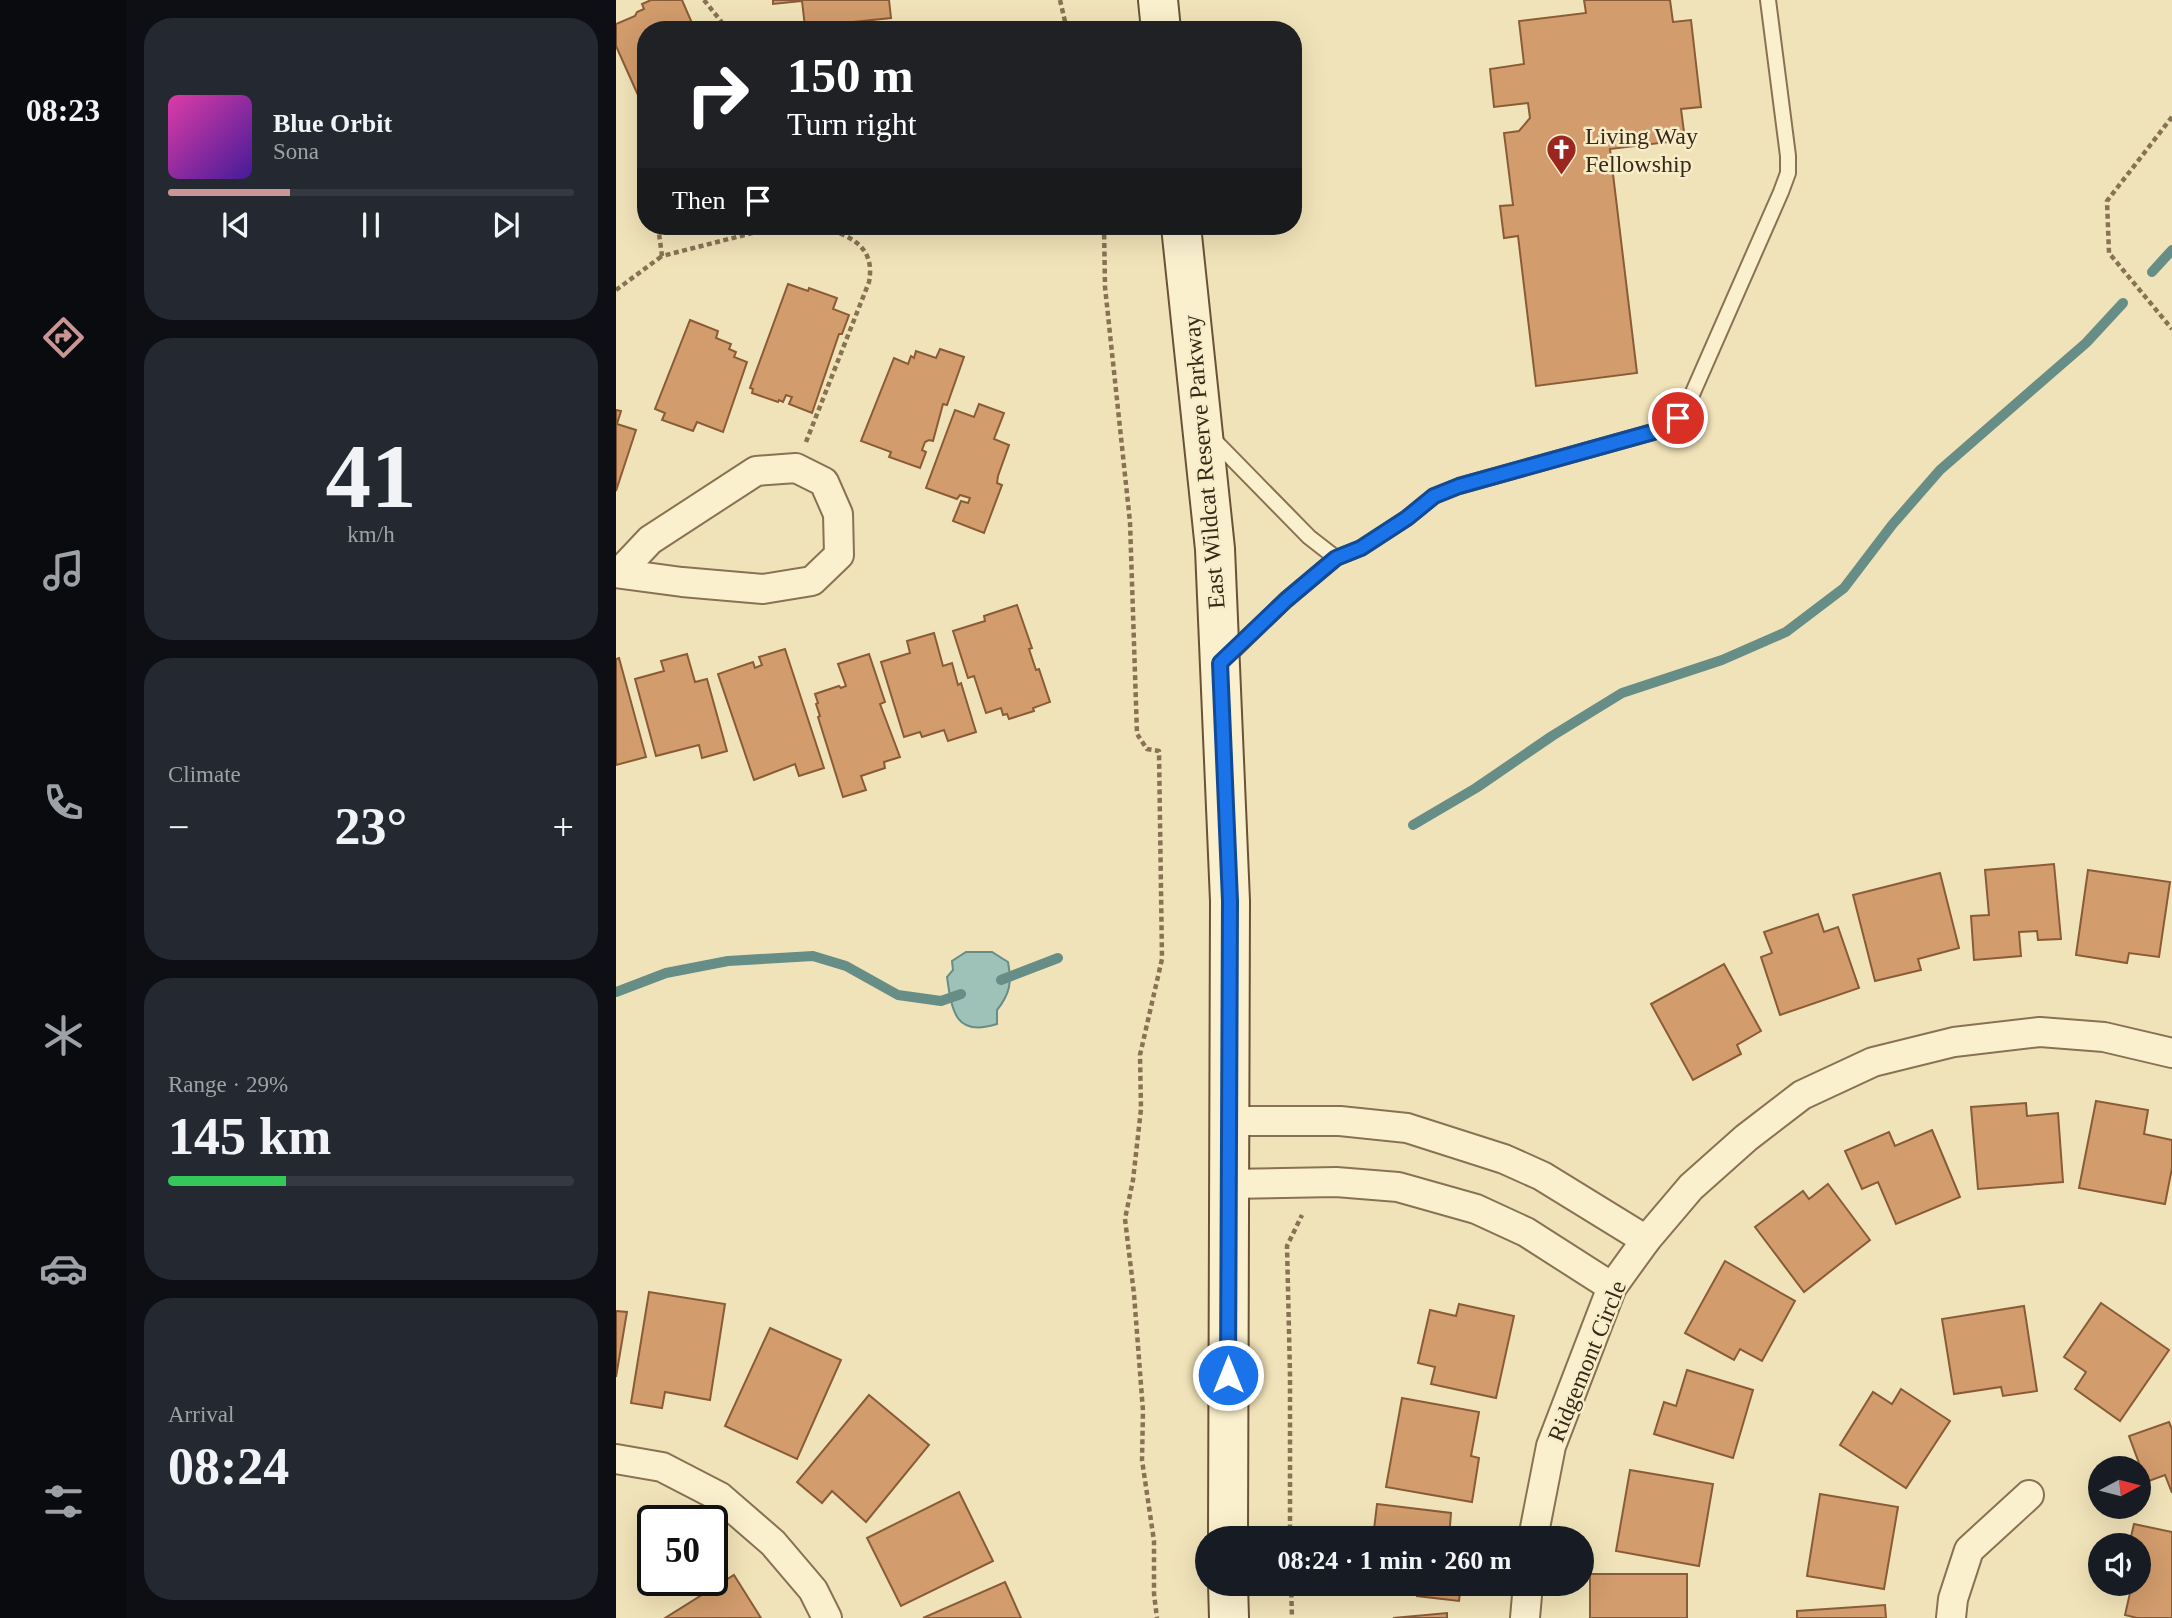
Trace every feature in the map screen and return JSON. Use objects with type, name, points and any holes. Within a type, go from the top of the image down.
[{"type":"main road","points":[[1158,0],[1160,21]]},
{"type":"main road","name":"East Wildcat Reserve Parkway","points":[[1182,235],[1215,549],[1230,901],[1228,1526]]},
{"type":"main road","points":[[1228,1596],[1229,1618]]},
{"type":"street","points":[[796,468],[824,482],[838,514],[838,555],[812,582],[763,589],[682,582],[618,572],[650,540],[756,471],[796,468]]},
{"type":"street","name":"Ridgemont Circle","points":[[1535,1526],[1552,1446],[1612,1287],[1646,1240],[1691,1188],[1746,1138],[1802,1095],[1873,1062],[1954,1042],[2040,1032],[2104,1037],[2172,1053]]},
{"type":"street","points":[[1230,1121],[1340,1121],[1407,1128],[1504,1159],[1542,1175],[1646,1240]]},
{"type":"street","points":[[1228,1184],[1336,1182],[1398,1187],[1476,1209],[1526,1232],[1612,1287]]},
{"type":"street","points":[[616,1459],[662,1467],[720,1497],[773,1543],[814,1590],[827,1618]]},
{"type":"street","points":[[1951,1618],[1953,1600],[1969,1550],[2029,1495]]},
{"type":"street","points":[[1525,1618],[1527,1596]]},
{"type":"lane","points":[[1220,663],[1286,600],[1336,558],[1361,548],[1407,518],[1434,496],[1459,486],[1653,432],[1667,427],[1678,418],[1693,393],[1776,205],[1787,173],[1788,156],[1768,0]]},
{"type":"lane","points":[[1202,427],[1309,537],[1336,558]]},
{"type":"path","points":[[704,0],[721,21]]},
{"type":"path","points":[[1060,0],[1065,21]]},
{"type":"path","points":[[2172,117],[2107,201],[2109,253],[2172,329]]},
{"type":"path","points":[[660,235],[662,256]]},
{"type":"path","points":[[616,290],[662,256],[745,235]]},
{"type":"path","points":[[796,468],[869,282],[871,270],[868,256],[859,244],[844,235]]},
{"type":"path","points":[[1104,235],[1105,288],[1130,522],[1137,734],[1147,749],[1159,751],[1162,959],[1140,1055],[1141,1110],[1133,1180],[1125,1219],[1143,1411],[1142,1460],[1154,1541],[1157,1618]]},
{"type":"path","points":[[1290,1526],[1287,1247],[1302,1215]]},
{"type":"path","points":[[1291,1596],[1292,1618]]},
{"type":"water","points":[[966,952],[992,952],[1008,962],[1009,987],[997,1010],[997,1024],[973,1027],[958,1019],[954,1011],[947,977],[953,970],[952,961]]},
{"type":"building","points":[[651,0],[682,0],[691,21],[637,21],[637,93],[616,46],[616,24],[635,16],[644,9],[642,4]]},
{"type":"building","points":[[773,0],[889,0],[891,18],[804,21],[802,1],[773,4]]},
{"type":"building","name":"Living Way Fellowship","points":[[1584,0],[1670,0],[1673,22],[1691,20],[1701,107],[1681,109],[1685,140],[1610,149],[1637,373],[1536,386],[1518,236],[1504,238],[1500,206],[1513,205],[1504,133],[1519,131],[1530,118],[1528,103],[1494,107],[1490,69],[1524,64],[1519,21],[1586,13]]},
{"type":"building","points":[[788,284],[837,298],[833,309],[849,315],[842,334],[839,334],[812,413],[789,404],[792,397],[786,395],[783,402],[778,402],[752,393],[753,389],[750,388]]},
{"type":"building","points":[[690,320],[718,331],[716,338],[731,344],[729,349],[736,352],[734,357],[747,362],[723,432],[697,422],[693,431],[662,420],[665,413],[655,409]]},
{"type":"building","points":[[940,349],[964,357],[947,405],[943,404],[933,441],[925,442],[922,450],[926,452],[920,468],[889,457],[891,452],[861,441],[894,358],[908,364],[916,351],[936,358]]},
{"type":"building","points":[[979,404],[1004,413],[994,439],[1009,445],[998,476],[997,483],[1002,485],[984,533],[953,521],[961,501],[968,503],[970,498],[960,495],[957,499],[926,488],[955,410],[974,417]]},
{"type":"building","points":[[616,410],[621,411],[617,424],[636,430],[616,491]]},
{"type":"building","points":[[1017,605],[1032,648],[1029,649],[1036,670],[1039,669],[1050,702],[1033,708],[1034,711],[1009,719],[1007,714],[1003,715],[1001,708],[986,713],[974,676],[968,678],[953,631],[985,621],[984,616]]},
{"type":"building","points":[[934,633],[943,666],[952,663],[958,685],[961,683],[976,732],[948,741],[944,730],[922,737],[920,732],[904,737],[881,662],[910,653],[907,641]]},
{"type":"building","points":[[785,649],[824,768],[799,776],[795,764],[754,780],[718,674],[753,662],[755,668],[762,665],[759,657]]},
{"type":"building","points":[[687,654],[695,682],[707,679],[727,751],[702,758],[699,745],[656,756],[635,679],[664,671],[661,661]]},
{"type":"building","points":[[869,654],[885,702],[880,704],[900,757],[884,762],[885,768],[861,776],[866,790],[843,797],[818,717],[820,716],[815,694],[846,686],[838,664]]},
{"type":"building","points":[[619,658],[646,757],[616,765],[616,659]]},
{"type":"building","points":[[2054,864],[2061,939],[2038,940],[2037,931],[2019,932],[2021,956],[1974,960],[1971,916],[1989,915],[1985,870]]},
{"type":"building","points":[[2088,870],[2170,882],[2159,957],[2129,953],[2127,963],[2076,955]]},
{"type":"building","points":[[1940,873],[1959,948],[1918,959],[1921,970],[1875,981],[1853,895]]},
{"type":"building","points":[[1818,914],[1824,932],[1838,927],[1859,988],[1780,1015],[1761,957],[1772,953],[1764,932]]},
{"type":"building","points":[[1724,964],[1761,1031],[1737,1045],[1741,1054],[1693,1080],[1651,1004]]},
{"type":"building","points":[[2096,1101],[2148,1110],[2144,1134],[2172,1140],[2172,1168],[2165,1204],[2079,1188]]},
{"type":"building","points":[[2026,1103],[2027,1116],[2058,1113],[2063,1182],[1978,1189],[1971,1107]]},
{"type":"building","points":[[1932,1130],[1960,1197],[1896,1224],[1878,1182],[1862,1189],[1845,1151],[1889,1132],[1895,1146]]},
{"type":"building","points":[[1828,1184],[1870,1240],[1804,1292],[1755,1227],[1803,1191],[1809,1199]]},
{"type":"building","points":[[1725,1261],[1795,1301],[1762,1361],[1740,1349],[1734,1360],[1685,1333]]},
{"type":"building","points":[[649,1292],[725,1304],[710,1400],[665,1392],[662,1408],[631,1403]]},
{"type":"building","points":[[2101,1303],[2169,1350],[2120,1421],[2075,1389],[2086,1372],[2064,1357]]},
{"type":"building","points":[[1459,1304],[1514,1316],[1496,1398],[1431,1384],[1435,1367],[1418,1363],[1430,1310],[1456,1316]]},
{"type":"building","points":[[2024,1306],[2037,1391],[2003,1396],[2001,1387],[1954,1394],[1942,1319]]},
{"type":"building","points":[[616,1311],[627,1312],[616,1377]]},
{"type":"building","points":[[770,1328],[841,1360],[797,1459],[725,1426]]},
{"type":"building","points":[[1687,1370],[1753,1390],[1733,1458],[1654,1434],[1664,1402],[1676,1406]]},
{"type":"building","points":[[1901,1389],[1950,1421],[1906,1488],[1840,1445],[1873,1392],[1892,1404]]},
{"type":"building","points":[[869,1395],[929,1445],[866,1522],[832,1491],[822,1503],[797,1482]]},
{"type":"building","points":[[1402,1398],[1479,1412],[1471,1456],[1479,1458],[1472,1502],[1386,1487]]},
{"type":"building","points":[[2169,1422],[2172,1429],[2172,1493],[2165,1475],[2151,1480],[2151,1456],[2136,1456],[2129,1436]]},
{"type":"building","points":[[1630,1470],[1713,1484],[1699,1566],[1616,1551]]},
{"type":"building","points":[[959,1492],[993,1561],[901,1606],[867,1538]]},
{"type":"building","points":[[1820,1494],[1898,1507],[1884,1589],[1807,1576]]},
{"type":"building","points":[[1377,1504],[1451,1513],[1450,1526],[1374,1526]]},
{"type":"building","points":[[2134,1524],[2172,1532],[2172,1618],[2137,1618],[2125,1615],[2129,1596],[2151,1596],[2151,1533],[2132,1533]]},
{"type":"building","points":[[1594,1574],[1687,1574],[1687,1618],[1590,1618]]},
{"type":"building","points":[[734,1575],[761,1618],[665,1618],[700,1596],[728,1596],[728,1579]]},
{"type":"building","points":[[1005,1582],[1021,1618],[923,1618]]},
{"type":"building","points":[[1417,1596],[1460,1596],[1459,1601]]},
{"type":"building","points":[[1885,1605],[1886,1618],[1797,1618],[1797,1611]]},
{"type":"building","points":[[1447,1613],[1447,1618],[1393,1618]]},
{"type":"waterway","points":[[2152,272],[2172,250]]},
{"type":"waterway","points":[[1413,825],[1476,788],[1552,736],[1622,693],[1722,660],[1786,632],[1844,588],[1892,525],[1940,470],[2086,343],[2123,303]]},
{"type":"waterway","points":[[616,992],[666,973],[728,961],[813,956],[846,966],[898,995],[941,1001],[961,994]]},
{"type":"waterway","points":[[1001,980],[1058,958]]},
{"type":"place","name":"Living Way Fellowship","points":[[1562,177]]},
{"type":"route","points":[[1228,1375],[1230,901],[1220,663],[1308,580],[1336,558],[1361,548],[1407,518],[1434,496],[1459,486],[1653,432],[1667,427],[1678,418]]}]
